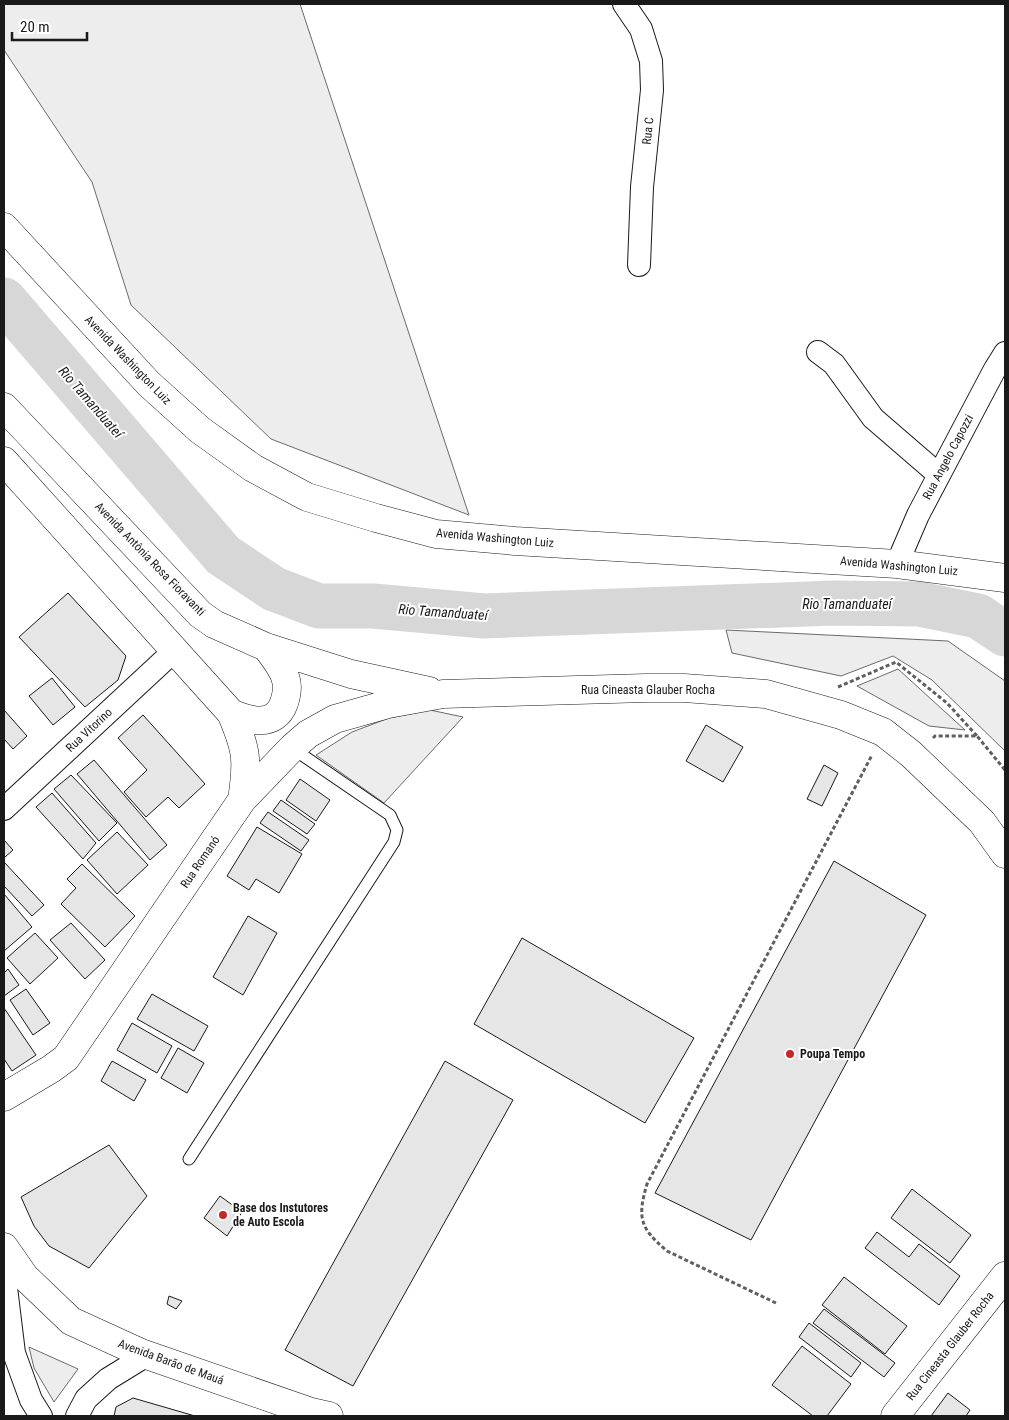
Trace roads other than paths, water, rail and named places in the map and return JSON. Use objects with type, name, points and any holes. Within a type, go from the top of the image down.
[{"type":"main road","name":"Avenida Washington Luiz","points":[[4,227],[149,384],[200,430],[253,468],[308,497],[436,534],[515,541],[897,564],[1005,578]]},
{"type":"main road","name":"Avenida Antônia Rosa Fioravanti","points":[[4,407],[200,614],[214,624],[266,647],[350,674],[443,694]]},
{"type":"main road","points":[[4,461],[231,713],[242,738],[246,758],[246,774],[242,800]]},
{"type":"main road","points":[[231,713],[246,720],[265,720],[275,717],[281,710],[287,689],[286,680],[276,660],[266,647]]},
{"type":"main road","name":"Rua Cineasta Glauber Rocha","points":[[443,694],[684,688],[766,694],[841,715],[883,732],[911,754],[982,822],[1005,854]]},
{"type":"main road","name":"Rua Romanó","points":[[4,1096],[51,1069],[66,1058],[242,800],[292,748],[308,734],[335,719],[388,704],[443,694]]},
{"type":"main road","name":"Avenida Barão de Mauá","points":[[4,1247],[25,1277],[71,1321],[147,1354],[319,1415]]},
{"type":"main road","name":"Rua Cineasta Glauber Rocha","points":[[895,1416],[1005,1276]]},
{"type":"street","name":"Rua C","points":[[624,4],[641,30],[651,61],[652,90],[642,187],[639,265]]},
{"type":"street","points":[[818,352],[834,364],[872,418],[938,475]]},
{"type":"street","name":"Rua Angelo Capozzi","points":[[897,564],[938,475],[1005,353]]},
{"type":"street","name":"Rua Vitorino","points":[[4,809],[174,651]]},
{"type":"street","points":[[4,1271],[14,1353],[31,1400],[41,1416]]},
{"type":"street","points":[[77,1416],[86,1399],[108,1379],[147,1354]]},
{"type":"lane","points":[[189,1159],[394,842],[397,830],[390,815],[292,748]]},
{"type":"waterway","name":"Rio Tamanduateí","points":[[4,300],[223,555],[274,589],[319,606],[373,606],[484,616],[834,603],[919,604],[978,616],[1005,634]]},
{"type":"place","name":"Poupa Tempo","points":[[790,1054]]},
{"type":"place","name":"Base dos Instutores de Auto Escola","points":[[223,1215]]}]
